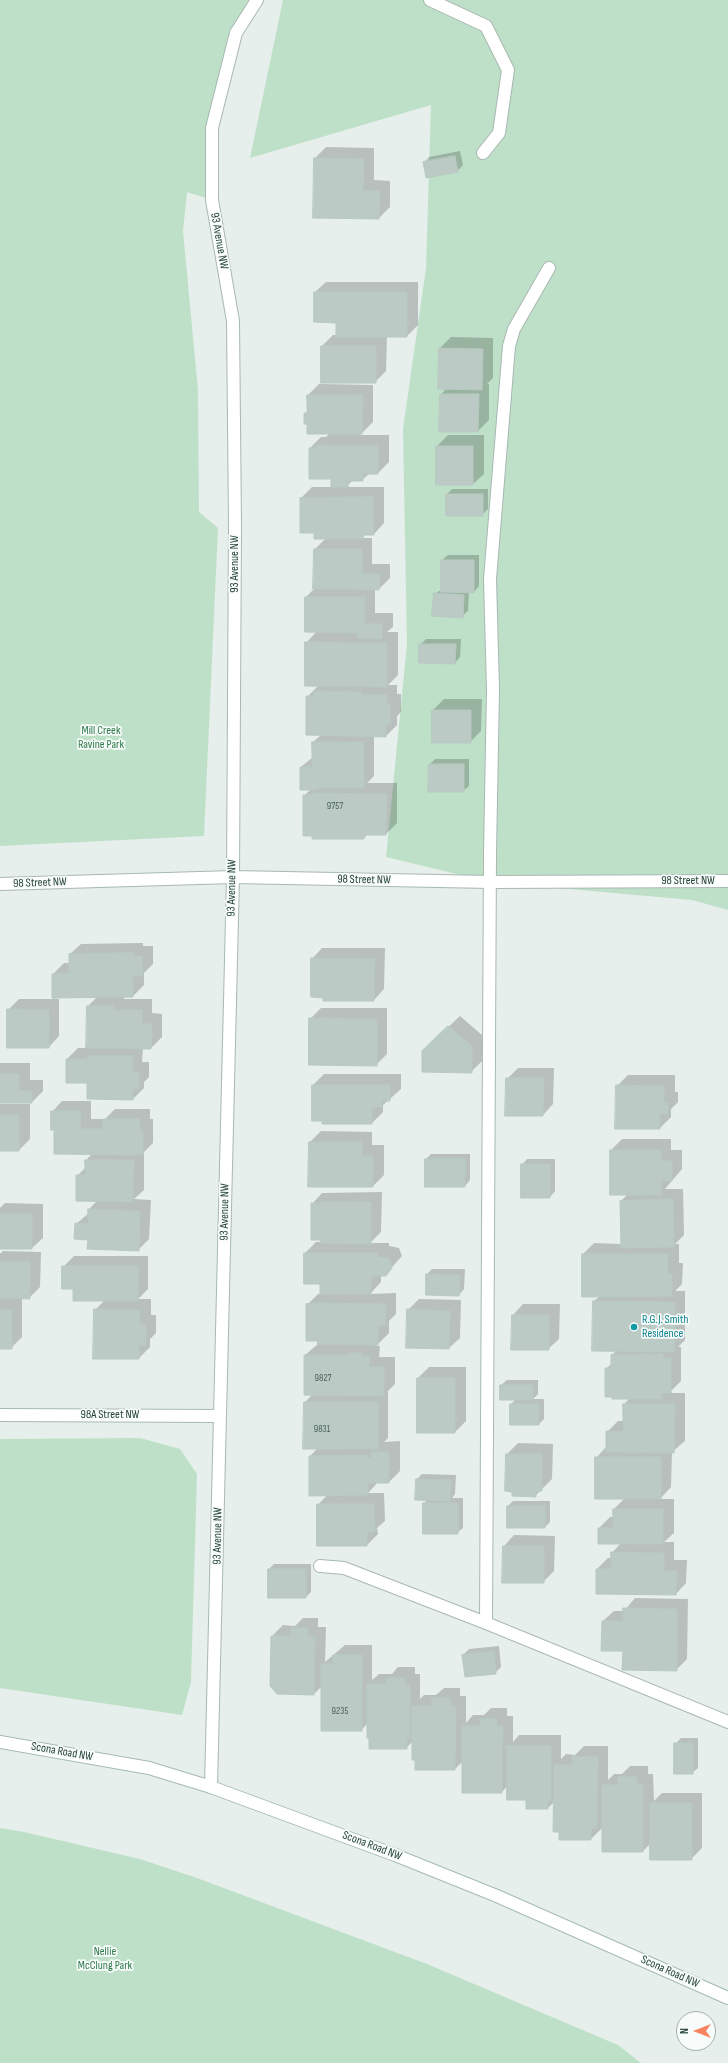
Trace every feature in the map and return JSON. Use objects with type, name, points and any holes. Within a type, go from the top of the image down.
[{"type":"street","name":"93 Avenue NW","points":[[211,1787],[232,877],[235,526],[232,321],[212,200],[212,128],[236,33],[257,0]]},
{"type":"street","points":[[430,0],[486,26],[508,70],[499,133],[483,153]]},
{"type":"street","points":[[486,1623],[490,882],[493,689],[490,579],[509,346],[514,328],[549,268]]},
{"type":"street","name":"98 Street NW","points":[[0,884],[232,877],[490,882],[728,881]]},
{"type":"street","name":"98A Street NW","points":[[0,1415],[220,1416]]},
{"type":"street","points":[[320,1566],[344,1568],[486,1623],[728,1722]]},
{"type":"street","name":"Scona Road NW","points":[[0,1742],[149,1768],[211,1787],[395,1855],[497,1896],[728,1998]]},
{"type":"green space","name":"Mill Creek Ravine Park","points":[[0,0],[257,0],[236,33],[212,128],[212,200],[187,192],[183,231],[198,390],[199,512],[218,528],[204,836],[0,846]]},
{"type":"green space","points":[[283,0],[728,0],[728,910],[692,900],[490,882],[386,857],[407,644],[403,429],[426,268],[431,105],[250,158]]},
{"type":"green space","points":[[140,1438],[180,1449],[197,1474],[191,1682],[182,1715],[0,1688],[0,1439]]},
{"type":"green space","name":"Nellie McClung Park","points":[[0,1828],[24,1832],[140,1859],[197,1878],[427,1964],[618,2045],[641,2063],[0,2063]]},
{"type":"building","points":[[455,156],[458,172],[426,178],[423,162]]},
{"type":"building","points":[[314,158],[364,159],[363,191],[380,191],[379,219],[313,218]]},
{"type":"building","points":[[314,292],[407,292],[407,337],[336,337],[336,323],[314,322]]},
{"type":"building","points":[[321,346],[376,346],[376,383],[321,383]]},
{"type":"building","points":[[439,348],[483,349],[482,390],[438,389]]},
{"type":"building","points":[[440,394],[479,394],[478,432],[439,432]]},
{"type":"building","points":[[307,395],[363,395],[362,434],[307,434],[307,424],[304,424],[304,413],[307,413]]},
{"type":"building","points":[[316,445],[378,446],[378,474],[363,474],[363,481],[348,481],[348,487],[331,487],[331,479],[309,479],[309,448],[316,448]]},
{"type":"building","points":[[436,446],[473,446],[473,485],[436,485]]},
{"type":"building","points":[[446,494],[483,494],[483,516],[446,516]]},
{"type":"building","points":[[373,497],[374,535],[363,535],[363,539],[314,539],[314,533],[300,533],[300,498]]},
{"type":"building","points":[[314,549],[362,549],[362,574],[380,574],[379,590],[313,589]]},
{"type":"building","points":[[441,560],[474,560],[474,593],[441,592]]},
{"type":"building","points":[[434,593],[464,595],[463,618],[432,616]]},
{"type":"building","points":[[305,597],[365,597],[364,624],[382,624],[382,639],[358,638],[358,633],[305,632]]},
{"type":"building","points":[[305,642],[387,643],[387,687],[305,686]]},
{"type":"building","points":[[419,644],[456,644],[455,664],[419,663]]},
{"type":"building","points":[[314,691],[361,692],[361,695],[387,695],[387,705],[390,705],[390,724],[386,724],[386,737],[306,735],[306,696],[314,696]]},
{"type":"building","points":[[432,710],[471,710],[471,743],[432,743]]},
{"type":"building","points":[[312,742],[364,742],[364,788],[318,788],[318,790],[300,790],[300,767],[312,767]]},
{"type":"building","points":[[429,764],[464,764],[464,792],[428,792]]},
{"type":"building","points":[[312,793],[387,794],[386,835],[364,835],[364,839],[312,839],[312,836],[303,836],[303,795],[312,795]]},
{"type":"building","points":[[133,953],[133,956],[142,956],[143,976],[133,976],[133,997],[52,998],[52,974],[69,973],[69,954]]},
{"type":"building","points":[[311,958],[375,959],[374,1001],[323,1001],[323,998],[311,997]]},
{"type":"building","points":[[87,1006],[114,1006],[114,1010],[142,1010],[142,1024],[152,1024],[151,1049],[86,1048]]},
{"type":"building","points":[[7,1009],[49,1010],[49,1048],[7,1048]]},
{"type":"building","points":[[309,1018],[377,1019],[377,1066],[309,1065]]},
{"type":"building","points":[[448,1026],[472,1046],[472,1073],[422,1072],[422,1051]]},
{"type":"building","points":[[87,1056],[133,1056],[132,1073],[139,1073],[139,1089],[133,1089],[133,1100],[87,1099],[87,1083],[66,1083],[66,1059],[87,1059]]},
{"type":"building","points":[[0,1074],[19,1074],[19,1091],[32,1091],[32,1103],[0,1103]]},
{"type":"building","points":[[506,1078],[544,1078],[543,1116],[505,1116]]},
{"type":"building","points":[[312,1085],[390,1085],[390,1101],[382,1101],[382,1107],[372,1107],[372,1124],[322,1124],[322,1121],[312,1121]]},
{"type":"building","points":[[616,1085],[664,1086],[664,1103],[668,1103],[668,1114],[660,1114],[660,1129],[615,1129]]},
{"type":"building","points":[[51,1111],[81,1111],[80,1129],[103,1129],[103,1119],[140,1119],[140,1130],[143,1130],[143,1155],[54,1154],[54,1130],[51,1130]]},
{"type":"building","points":[[0,1115],[19,1115],[19,1151],[0,1151]]},
{"type":"building","points":[[309,1142],[362,1142],[362,1156],[373,1156],[373,1187],[308,1187]]},
{"type":"building","points":[[610,1150],[661,1150],[661,1161],[672,1161],[672,1181],[661,1181],[661,1195],[610,1195]]},
{"type":"building","points":[[425,1159],[465,1159],[465,1187],[425,1187]]},
{"type":"building","points":[[85,1160],[134,1160],[133,1202],[76,1201],[76,1175],[85,1175]]},
{"type":"building","points":[[521,1164],[550,1164],[550,1198],[521,1198]]},
{"type":"building","points":[[673,1199],[674,1247],[621,1248],[620,1201]]},
{"type":"building","points":[[320,1202],[371,1202],[371,1244],[320,1243],[321,1240],[311,1240],[311,1203],[320,1204]]},
{"type":"building","points":[[88,1209],[140,1211],[139,1251],[87,1249],[88,1240],[74,1239],[75,1223],[88,1224]]},
{"type":"building","points":[[0,1214],[32,1214],[32,1249],[0,1249]]},
{"type":"building","points":[[304,1253],[378,1253],[378,1257],[389,1258],[392,1268],[386,1276],[371,1276],[371,1294],[320,1294],[320,1284],[304,1284]]},
{"type":"building","points":[[582,1254],[668,1254],[668,1274],[672,1274],[672,1296],[582,1297]]},
{"type":"building","points":[[0,1262],[30,1262],[30,1299],[0,1298]]},
{"type":"building","points":[[62,1266],[138,1266],[138,1301],[73,1301],[73,1289],[62,1289]]},
{"type":"building","points":[[426,1274],[460,1275],[459,1296],[426,1295]]},
{"type":"building","name":"R.G.J. Smith Residence","points":[[593,1301],[675,1302],[674,1352],[592,1351]]},
{"type":"building","points":[[306,1304],[386,1304],[385,1326],[378,1326],[378,1345],[317,1344],[318,1341],[306,1341]]},
{"type":"building","points":[[94,1309],[140,1310],[140,1325],[146,1325],[146,1345],[139,1345],[139,1359],[93,1359]]},
{"type":"building","points":[[407,1309],[450,1311],[449,1349],[406,1348]]},
{"type":"building","points":[[0,1310],[12,1310],[12,1349],[0,1349]]},
{"type":"building","points":[[512,1315],[549,1315],[549,1350],[511,1350]]},
{"type":"building","points":[[350,1353],[362,1353],[362,1356],[370,1356],[369,1367],[384,1367],[384,1396],[304,1395],[304,1355],[350,1355]]},
{"type":"building","points":[[663,1354],[663,1358],[671,1358],[671,1393],[662,1393],[662,1399],[612,1399],[612,1397],[605,1397],[605,1368],[611,1368],[611,1355]]},
{"type":"building","points":[[417,1378],[455,1378],[455,1433],[417,1433]]},
{"type":"building","points":[[500,1385],[533,1385],[533,1400],[500,1400]]},
{"type":"building","points":[[304,1402],[378,1402],[378,1449],[303,1449]]},
{"type":"building","points":[[510,1404],[539,1404],[539,1425],[510,1425]]},
{"type":"building","points":[[623,1404],[675,1404],[674,1453],[606,1452],[606,1431],[623,1432]]},
{"type":"building","points":[[371,1452],[389,1452],[389,1483],[368,1483],[368,1495],[309,1496],[309,1456],[367,1455],[367,1458],[371,1458]]},
{"type":"building","points":[[506,1454],[542,1454],[542,1491],[536,1491],[536,1497],[512,1496],[512,1492],[505,1491]]},
{"type":"building","points":[[595,1457],[661,1457],[661,1499],[595,1499]]},
{"type":"building","points":[[416,1479],[451,1480],[450,1501],[415,1500]]},
{"type":"building","points":[[423,1503],[458,1503],[458,1534],[423,1534]]},
{"type":"building","points":[[317,1504],[374,1504],[375,1532],[367,1532],[367,1546],[317,1546]]},
{"type":"building","points":[[507,1506],[545,1506],[545,1528],[507,1528]]},
{"type":"building","points":[[613,1509],[663,1509],[663,1544],[598,1544],[598,1528],[613,1528]]},
{"type":"building","points":[[503,1546],[544,1546],[544,1583],[502,1583]]},
{"type":"building","points":[[611,1552],[664,1553],[664,1571],[677,1571],[676,1595],[596,1594],[596,1569],[611,1569]]},
{"type":"building","points":[[268,1569],[306,1569],[306,1598],[268,1598]]},
{"type":"building","points":[[623,1608],[677,1609],[677,1671],[622,1670],[623,1651],[601,1651],[602,1621],[623,1621]]},
{"type":"building","points":[[291,1628],[308,1628],[308,1637],[315,1637],[314,1695],[277,1694],[270,1686],[271,1636],[291,1636]]},
{"type":"building","points":[[494,1651],[496,1674],[465,1677],[462,1655]]},
{"type":"building","points":[[333,1655],[362,1655],[362,1731],[321,1731],[321,1664],[333,1664]]},
{"type":"building","points":[[386,1678],[405,1678],[405,1685],[410,1685],[410,1738],[407,1739],[407,1749],[369,1749],[369,1738],[367,1738],[367,1684],[386,1684]]},
{"type":"building","points":[[432,1698],[450,1698],[450,1706],[456,1706],[455,1770],[415,1770],[415,1760],[412,1760],[412,1706],[432,1706]]},
{"type":"building","points":[[480,1719],[497,1719],[497,1726],[503,1726],[502,1793],[462,1793],[462,1726],[480,1726]]},
{"type":"building","points":[[674,1743],[693,1743],[693,1774],[674,1774]]},
{"type":"building","points":[[507,1746],[551,1746],[551,1801],[548,1801],[548,1809],[526,1809],[526,1800],[507,1800]]},
{"type":"building","points":[[572,1756],[598,1757],[597,1828],[591,1828],[591,1840],[559,1840],[559,1832],[553,1832],[554,1765],[572,1765]]},
{"type":"building","points":[[618,1777],[637,1777],[637,1785],[643,1785],[643,1852],[602,1852],[602,1785],[618,1785]]},
{"type":"building","points":[[650,1803],[692,1803],[692,1860],[650,1860]]},
{"type":"place","name":"R.G.J. Smith Residence","points":[[634,1327]]}]
